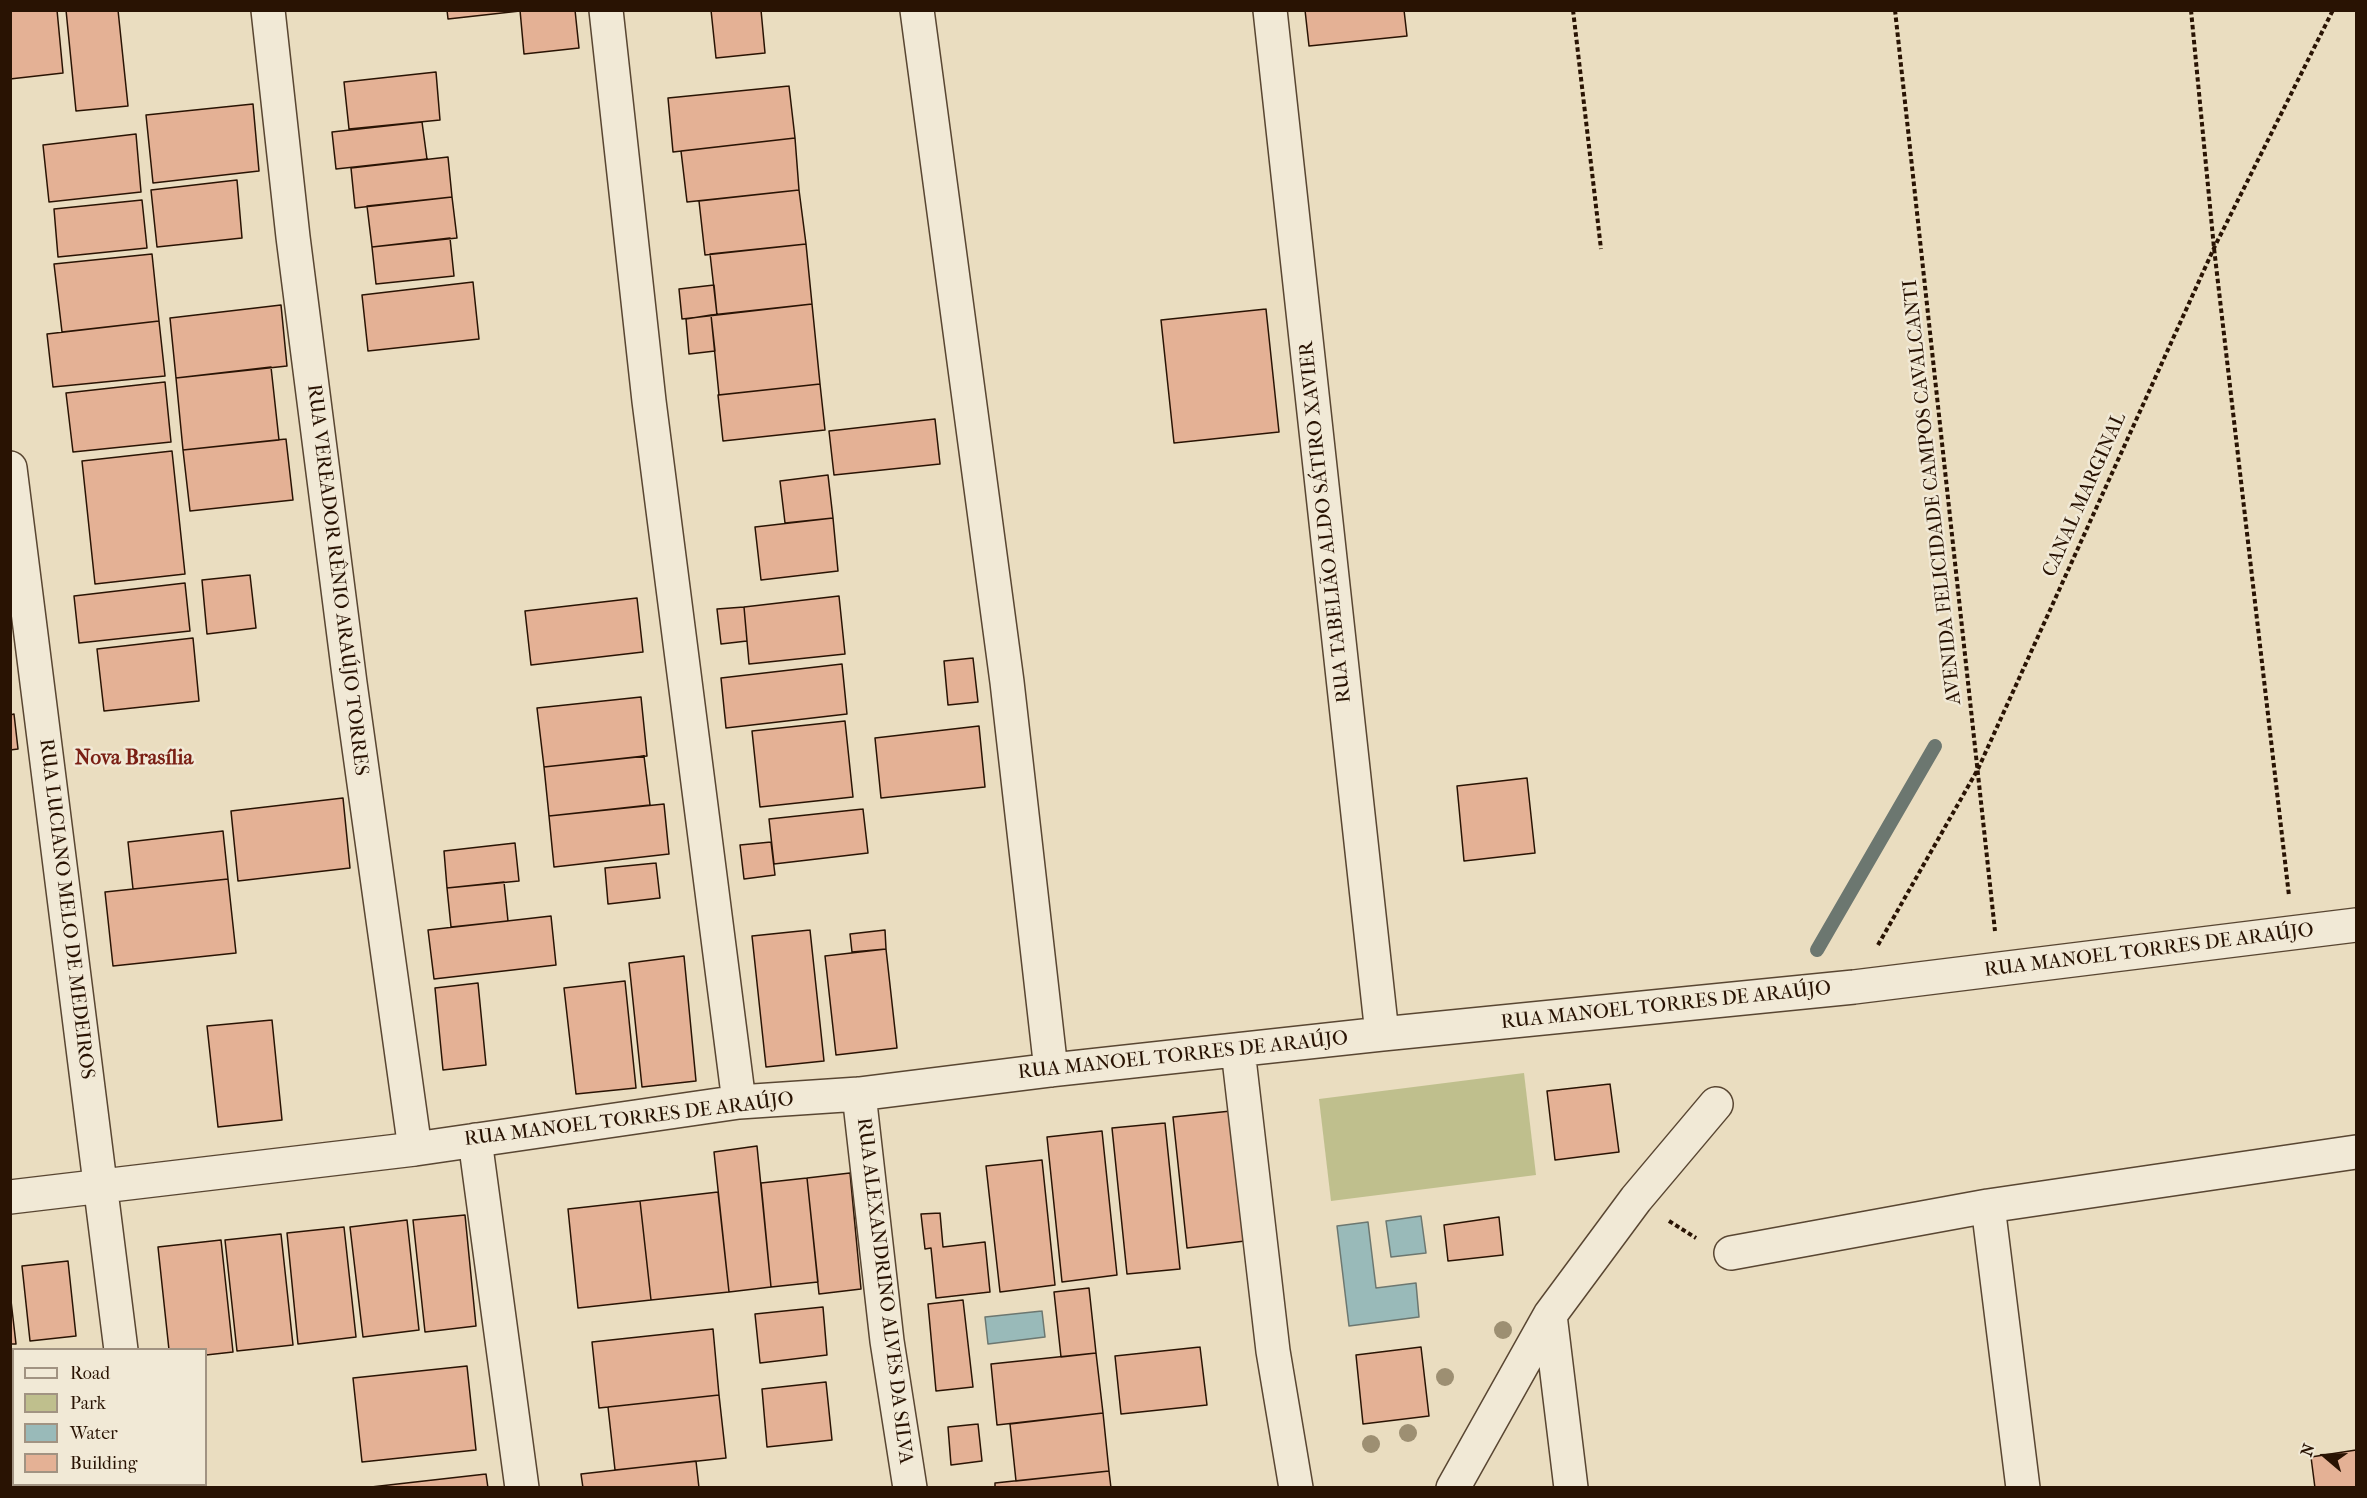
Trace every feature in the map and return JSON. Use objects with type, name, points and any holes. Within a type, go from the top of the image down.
[{"type":"street","name":"RUA VEREADOR RÊNIO ARAÚJO TORRES","points":[[268,10],[293,237],[350,683],[415,1149]]},
{"type":"street","points":[[606,10],[649,401],[739,1102]]},
{"type":"street","points":[[917,10],[1007,682],[1052,1070]]},
{"type":"street","name":"RUA TABELIÃO ALDO SÁTIRO XAVIER","points":[[1270,10],[1382,1034]]},
{"type":"street","name":"RUA LUCIANO MELO DE MEDEIROS","points":[[10,468],[121,1348]]},
{"type":"street","name":"RUA MANOEL TORRES DE ARAÚJO","points":[[10,1197],[415,1149],[739,1102],[859,1094],[1052,1070],[1382,1034],[1854,987],[1999,971],[2356,925]]},
{"type":"street","points":[[1238,1050],[1273,1351],[1296,1488]]},
{"type":"street","name":"RUA ALEXANDRINO ALVES DA SILVA","points":[[859,1094],[887,1341],[910,1488]]},
{"type":"street","points":[[1453,1488],[1550,1315],[1636,1199],[1716,1104]]},
{"type":"street","points":[[476,1140],[522,1488]]},
{"type":"street","points":[[1731,1253],[1988,1206],[2356,1152]]},
{"type":"street","points":[[1988,1206],[2023,1488]]},
{"type":"street","points":[[1550,1315],[1571,1488]]},
{"type":"path","points":[[1573,10],[1601,249]]},
{"type":"path","name":"AVENIDA FELICIDADE CAMPOS CAVALCANTI","points":[[1895,10],[1999,971]]},
{"type":"path","points":[[2191,10],[2214,248],[2294,932]]},
{"type":"path","name":"CANAL MARGINAL","points":[[1854,987],[1978,769],[2214,248],[2333,10]]},
{"type":"path","points":[[1636,1199],[1699,1241],[1731,1253]]},
{"type":"green space","points":[[1524,1073],[1536,1175],[1331,1201],[1319,1099]]},
{"type":"water","points":[[1421,1216],[1426,1253],[1391,1257],[1386,1221]]},
{"type":"water","points":[[1368,1222],[1376,1288],[1416,1283],[1419,1317],[1349,1326],[1337,1226]]},
{"type":"water","points":[[1042,1311],[1045,1337],[988,1344],[985,1317]]},
{"type":"building","points":[[10,10],[57,10],[63,73],[10,79]]},
{"type":"building","points":[[66,10],[118,10],[128,106],[76,111]]},
{"type":"building","points":[[447,10],[520,10],[520,11],[448,19]]},
{"type":"building","points":[[520,10],[575,10],[579,48],[524,54]]},
{"type":"building","points":[[711,10],[761,10],[765,53],[716,58]]},
{"type":"building","points":[[1305,10],[1404,10],[1407,36],[1309,46]]},
{"type":"building","points":[[436,72],[440,120],[349,129],[344,82]]},
{"type":"building","points":[[789,86],[795,138],[673,152],[668,98]]},
{"type":"building","points":[[253,104],[259,171],[153,183],[146,115]]},
{"type":"building","points":[[422,122],[427,159],[336,169],[332,132]]},
{"type":"building","points":[[136,134],[141,192],[49,202],[43,145]]},
{"type":"building","points":[[795,138],[799,190],[687,202],[681,151]]},
{"type":"building","points":[[448,157],[452,197],[355,208],[351,168]]},
{"type":"building","points":[[237,180],[242,238],[157,247],[151,190]]},
{"type":"building","points":[[799,190],[806,244],[705,255],[699,201]]},
{"type":"building","points":[[452,197],[457,238],[372,247],[367,206]]},
{"type":"building","points":[[142,200],[147,248],[58,257],[54,209]]},
{"type":"building","points":[[450,238],[454,276],[376,284],[372,247]]},
{"type":"building","points":[[806,244],[812,304],[717,315],[710,254]]},
{"type":"building","points":[[152,254],[159,321],[62,332],[54,264]]},
{"type":"building","points":[[473,282],[479,339],[368,351],[362,295]]},
{"type":"building","points":[[714,285],[717,315],[682,319],[679,289]]},
{"type":"building","points":[[812,304],[820,384],[719,395],[711,315]]},
{"type":"building","points":[[281,305],[287,366],[176,378],[170,318]]},
{"type":"building","points":[[1266,309],[1279,432],[1174,443],[1161,320]]},
{"type":"building","points":[[711,315],[715,351],[689,354],[686,319]]},
{"type":"building","points":[[159,321],[165,376],[53,387],[47,334]]},
{"type":"building","points":[[271,367],[279,440],[183,450],[176,378]]},
{"type":"building","points":[[165,382],[171,442],[73,452],[66,393]]},
{"type":"building","points":[[820,384],[825,430],[723,441],[718,395]]},
{"type":"building","points":[[935,419],[940,464],[834,475],[829,431]]},
{"type":"building","points":[[286,439],[293,500],[190,511],[183,450]]},
{"type":"building","points":[[172,451],[185,574],[95,584],[82,461]]},
{"type":"building","points":[[828,475],[833,518],[785,523],[780,481]]},
{"type":"building","points":[[833,518],[838,571],[761,580],[755,527]]},
{"type":"building","points":[[250,575],[256,628],[207,634],[202,580]]},
{"type":"building","points":[[185,583],[190,631],[79,643],[74,596]]},
{"type":"building","points":[[839,596],[845,654],[749,664],[744,607]]},
{"type":"building","points":[[637,598],[643,652],[531,665],[525,611]]},
{"type":"building","points":[[744,607],[747,641],[721,644],[717,609]]},
{"type":"building","points":[[193,638],[199,701],[104,711],[97,649]]},
{"type":"building","points":[[973,658],[978,702],[948,705],[944,661]]},
{"type":"building","points":[[842,664],[847,714],[726,728],[721,678]]},
{"type":"building","points":[[641,697],[647,756],[544,767],[537,708]]},
{"type":"building","points":[[14,714],[18,749],[10,750],[10,715]]},
{"type":"building","points":[[845,721],[853,797],[760,807],[752,731]]},
{"type":"building","points":[[979,726],[985,787],[881,798],[875,738]]},
{"type":"building","points":[[644,756],[650,805],[549,816],[544,767]]},
{"type":"building","points":[[1527,778],[1535,853],[1464,861],[1457,786]]},
{"type":"building","points":[[343,798],[350,868],[238,881],[231,811]]},
{"type":"building","points":[[664,804],[669,854],[554,867],[549,816]]},
{"type":"building","points":[[863,809],[868,853],[774,864],[769,819]]},
{"type":"building","points":[[223,831],[228,879],[133,889],[128,842]]},
{"type":"building","points":[[771,842],[775,875],[744,879],[740,845]]},
{"type":"building","points":[[515,843],[519,881],[447,888],[444,851]]},
{"type":"building","points":[[656,863],[660,898],[608,904],[605,868]]},
{"type":"building","points":[[228,879],[236,953],[113,966],[105,892]]},
{"type":"building","points":[[504,882],[508,921],[451,927],[447,888]]},
{"type":"building","points":[[551,916],[556,965],[434,979],[428,930]]},
{"type":"building","points":[[810,930],[824,1061],[766,1067],[752,936]]},
{"type":"building","points":[[885,930],[886,949],[852,952],[850,934]]},
{"type":"building","points":[[886,949],[897,1048],[836,1055],[825,956]]},
{"type":"building","points":[[684,956],[696,1081],[642,1087],[629,963]]},
{"type":"building","points":[[625,981],[636,1088],[576,1094],[564,988]]},
{"type":"building","points":[[478,983],[486,1065],[443,1070],[435,988]]},
{"type":"building","points":[[272,1020],[282,1120],[218,1127],[207,1026]]},
{"type":"building","points":[[1610,1084],[1619,1152],[1555,1160],[1547,1091]]},
{"type":"building","points":[[1231,1111],[1245,1241],[1187,1248],[1173,1117]]},
{"type":"building","points":[[1165,1123],[1180,1269],[1127,1274],[1112,1128]]},
{"type":"building","points":[[1102,1131],[1117,1275],[1062,1282],[1047,1137]]},
{"type":"building","points":[[757,1146],[771,1287],[729,1292],[714,1152]]},
{"type":"building","points":[[1042,1160],[1055,1285],[1000,1292],[986,1166]]},
{"type":"building","points":[[850,1173],[861,1289],[819,1294],[807,1178]]},
{"type":"building","points":[[807,1178],[818,1282],[771,1287],[761,1183]]},
{"type":"building","points":[[718,1192],[729,1292],[651,1300],[640,1201]]},
{"type":"building","points":[[640,1201],[651,1300],[578,1308],[568,1209]]},
{"type":"building","points":[[940,1213],[943,1247],[985,1242],[990,1292],[936,1298],[931,1248],[925,1249],[921,1214]]},
{"type":"building","points":[[465,1215],[476,1326],[425,1332],[413,1220]]},
{"type":"building","points":[[1499,1217],[1503,1255],[1448,1261],[1444,1225]]},
{"type":"building","points":[[407,1220],[419,1330],[363,1337],[350,1227]]},
{"type":"building","points":[[344,1227],[356,1337],[298,1344],[287,1233]]},
{"type":"building","points":[[281,1234],[293,1345],[237,1351],[225,1240]]},
{"type":"building","points":[[221,1240],[233,1352],[207,1355],[207,1348],[169,1348],[158,1247]]},
{"type":"building","points":[[68,1261],[76,1336],[30,1341],[22,1266]]},
{"type":"building","points":[[1089,1288],[1096,1353],[1061,1357],[1054,1292]]},
{"type":"building","points":[[10,1292],[16,1344],[10,1344]]},
{"type":"building","points":[[963,1300],[973,1387],[936,1391],[928,1304]]},
{"type":"building","points":[[823,1307],[827,1355],[760,1363],[755,1314]]},
{"type":"building","points":[[713,1329],[719,1395],[599,1408],[592,1342]]},
{"type":"building","points":[[1200,1347],[1207,1405],[1121,1414],[1115,1356]]},
{"type":"building","points":[[1421,1347],[1429,1416],[1363,1424],[1356,1355]]},
{"type":"building","points":[[1096,1353],[1103,1413],[997,1425],[991,1364]]},
{"type":"building","points":[[12,1362],[12,1406],[10,1406],[10,1363]]},
{"type":"building","points":[[467,1366],[476,1450],[362,1462],[353,1378]]},
{"type":"building","points":[[826,1382],[832,1440],[767,1447],[762,1389]]},
{"type":"building","points":[[719,1395],[726,1458],[615,1470],[608,1407]]},
{"type":"building","points":[[1103,1413],[1109,1471],[1016,1481],[1010,1424]]},
{"type":"building","points":[[978,1424],[982,1461],[951,1465],[948,1427]]},
{"type":"building","points":[[2356,1450],[2356,1488],[2315,1488],[2311,1457]]},
{"type":"building","points":[[696,1461],[699,1488],[583,1488],[581,1474]]},
{"type":"building","points":[[1109,1471],[1111,1488],[995,1488],[995,1483]]},
{"type":"building","points":[[486,1474],[488,1488],[371,1488],[371,1487]]},
{"type":"waterway","points":[[1817,950],[1935,746]]},
{"type":"district","name":"Nova Brasília","points":[[134,759]]}]
